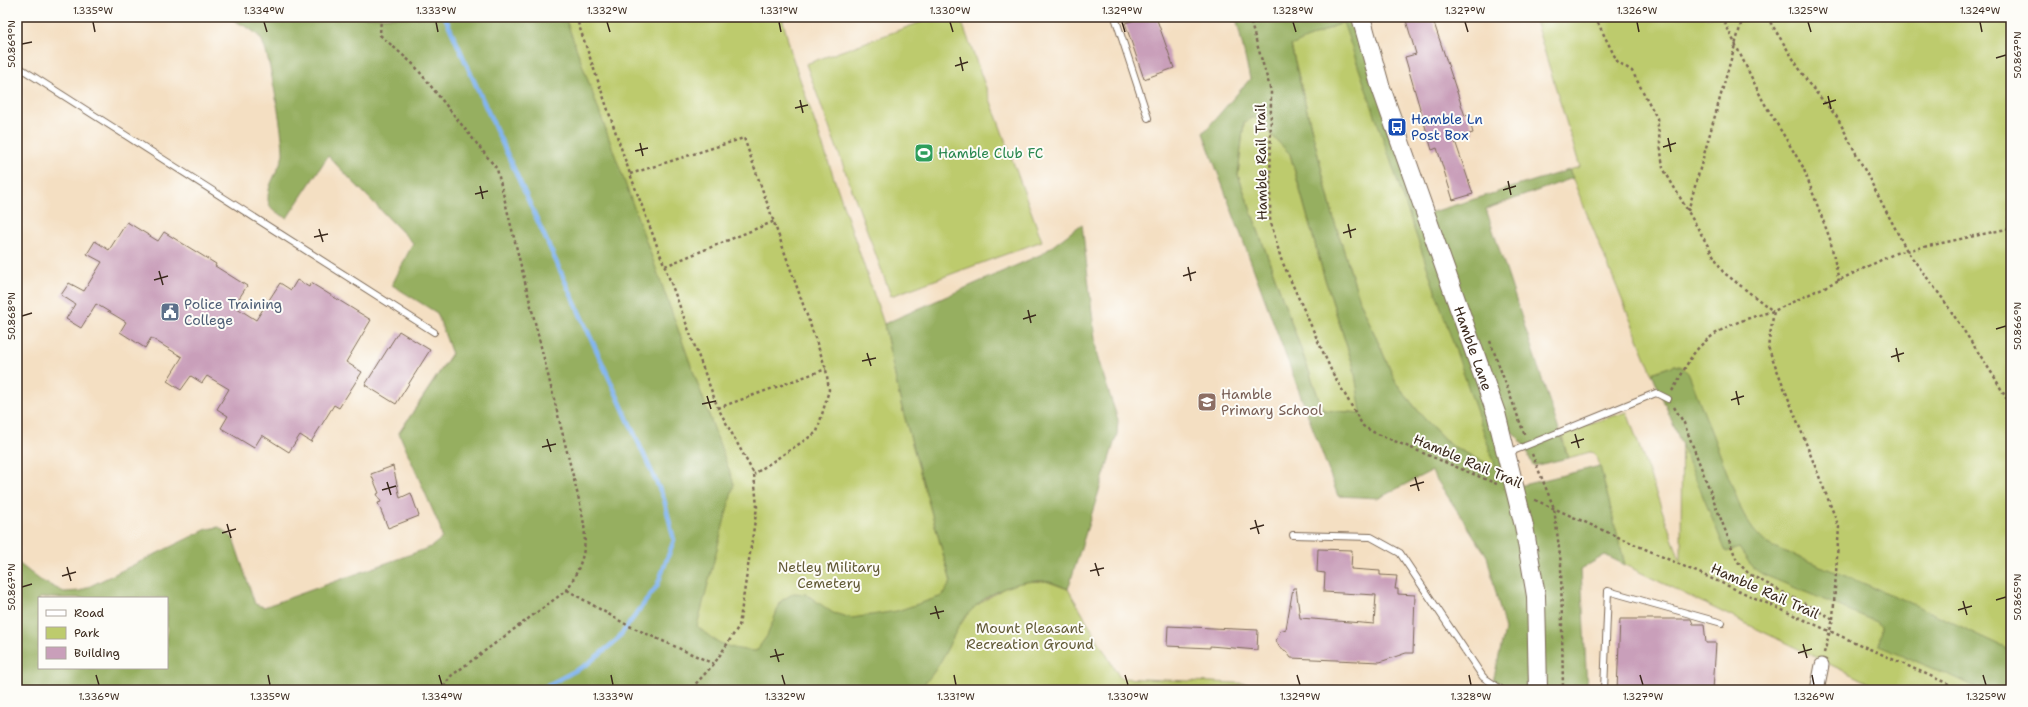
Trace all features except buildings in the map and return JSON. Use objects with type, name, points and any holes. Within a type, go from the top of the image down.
[{"type":"main road","name":"Hamble Lane","points":[[1361,17],[1380,85],[1496,413],[1524,526],[1536,596],[1538,690]]},
{"type":"street","points":[[1817,690],[1822,665]]},
{"type":"lane","points":[[1115,17],[1148,118]]},
{"type":"lane","points":[[17,66],[434,332]]},
{"type":"lane","points":[[1506,454],[1656,393],[1668,398]]},
{"type":"lane","points":[[1294,535],[1371,537],[1400,553],[1483,678],[1502,690]]},
{"type":"lane","points":[[1604,690],[1608,591],[1722,623]]},
{"type":"path","points":[[380,17],[380,35],[414,65],[497,169],[584,519],[586,536],[578,572],[567,590],[451,676],[445,685],[445,690]]},
{"type":"path","points":[[576,17],[630,174],[718,408],[754,474],[757,507],[739,626],[714,664],[690,690]]},
{"type":"path","name":"Hamble Rail Trail","points":[[1249,17],[1271,91],[1270,219],[1280,259],[1332,372],[1363,426],[1373,432],[1554,508],[1962,690]]},
{"type":"path","points":[[1595,17],[1617,61],[1632,70],[1657,118],[1663,168],[1723,272],[1774,311]]},
{"type":"path","points":[[1722,17],[1763,102],[1803,167],[1830,239],[1839,281]]},
{"type":"path","points":[[1688,211],[1743,17]]},
{"type":"path","points":[[1767,17],[1809,84],[1837,117],[1907,251],[1947,305],[1995,378],[2011,407]]},
{"type":"path","points":[[630,174],[744,138],[826,369],[829,390],[817,432],[754,474]]},
{"type":"path","points":[[665,266],[774,221]]},
{"type":"path","points":[[1833,619],[1749,574],[1737,561],[1684,423],[1668,398],[1693,356],[1704,343],[1719,332],[1746,318],[1774,311],[1896,254],[2011,228]]},
{"type":"path","points":[[1774,311],[1768,347],[1840,527],[1833,619],[1822,665]]},
{"type":"path","points":[[718,408],[826,369]]},
{"type":"path","points":[[1554,508],[1561,564],[1562,690]]},
{"type":"path","points":[[567,590],[627,625],[714,664]]},
{"type":"green space","points":[[228,17],[565,17],[734,484],[697,626],[718,642],[738,649],[756,651],[767,636],[781,601],[794,593],[806,594],[833,613],[852,618],[897,611],[942,596],[951,582],[901,404],[884,324],[1042,254],[1082,224],[1097,356],[1118,420],[1117,434],[1068,589],[1045,581],[1032,581],[1007,587],[985,599],[966,616],[936,669],[917,690],[17,690],[17,562],[40,580],[64,592],[80,591],[207,529],[219,527],[233,538],[255,604],[264,607],[431,547],[442,538],[440,527],[399,433],[452,354],[437,313],[392,285],[413,243],[328,156],[287,218],[275,211],[270,206],[268,193],[282,160],[283,145],[268,59],[261,39],[250,29]]},
{"type":"green space","points":[[292,17],[782,17],[792,56],[884,324],[901,404],[951,582],[960,625],[971,609],[1004,588],[1020,582],[1046,581],[1068,589],[1120,678],[1374,690],[17,690],[17,582],[38,597],[38,669],[168,669],[168,668],[460,539],[399,433],[452,353],[413,243],[310,137]]},
{"type":"green space","name":"Hamble Club FC","points":[[935,17],[960,17],[1042,241],[891,296],[806,64]]},
{"type":"green space","points":[[1236,17],[1349,17],[1380,85],[1426,214],[1569,170],[1573,178],[1486,209],[1568,458],[1533,466],[1520,439],[1506,428],[1515,487],[1600,466],[1625,565],[1605,555],[1581,569],[1587,690],[1491,690],[1505,630],[1487,556],[1431,471],[1379,498],[1338,496],[1203,133],[1250,79]],"holes":[[[1343,22],[1496,468],[1450,445],[1422,416],[1396,383],[1360,301],[1334,220],[1291,46]],[[1254,117],[1290,154],[1324,276],[1354,368],[1361,413],[1323,410],[1238,175],[1244,122]]]},
{"type":"green space","points":[[1534,17],[2011,17],[2011,690],[1883,690],[1625,565],[1598,460],[1594,453],[1590,452],[1568,458],[1561,432],[1627,412],[1681,563],[1682,367],[1675,365],[1652,373],[1569,170],[1580,167]]},
{"type":"green space","points":[[1344,22],[1497,469],[1450,445],[1422,416],[1396,383],[1360,301],[1334,220],[1291,45]]},
{"type":"green space","points":[[1255,117],[1290,154],[1324,276],[1354,368],[1362,413],[1323,410],[1238,175],[1244,122]]},
{"type":"green space","points":[[1675,365],[1682,367],[1689,374],[1741,509],[1750,525],[1761,538],[1771,546],[1902,599],[2011,650],[2011,690],[1981,690],[1879,646],[1881,627],[1877,622],[1762,574],[1752,567],[1739,548],[1726,552],[1652,373]]},
{"type":"waterway","points":[[445,17],[664,499],[674,540],[657,586],[617,640],[586,665],[539,690]]},
{"type":"place","name":"Hamble Ln Post Box","points":[[1397,127]]},
{"type":"place","name":"Hamble Club FC","points":[[924,153]]},
{"type":"place","name":"Police Training College","points":[[170,312]]},
{"type":"place","name":"Hamble Primary School","points":[[1207,402]]},
{"type":"park label","name":"Netley Military Cemetery","points":[[829,576]]},
{"type":"park label","name":"Mount Pleasant Recreation Ground","points":[[1030,636]]}]
